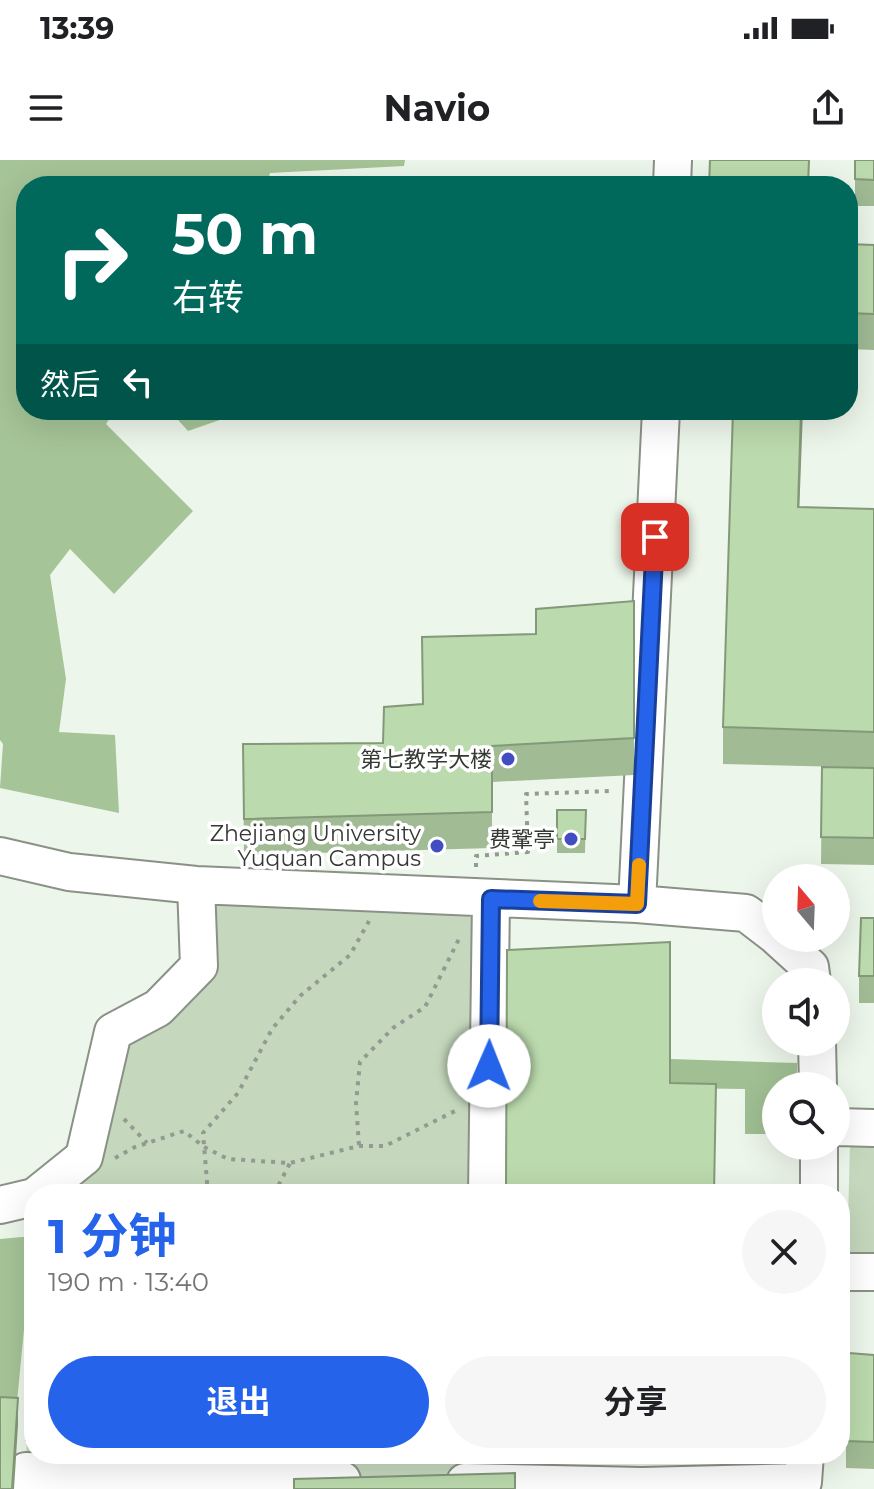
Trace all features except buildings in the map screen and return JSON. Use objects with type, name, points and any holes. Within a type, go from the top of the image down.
[{"type":"street","points":[[637,904],[660,420]]},
{"type":"street","points":[[0,856],[69,872],[196,885],[637,904],[746,913],[762,925]]},
{"type":"street","points":[[50,1184],[84,1157],[113,1032],[158,1008],[199,966],[196,885]]},
{"type":"street","points":[[487,1184],[491,899]]},
{"type":"street","points":[[794,952],[810,968]]},
{"type":"street","points":[[850,1127],[874,1128]]},
{"type":"street","points":[[819,1160],[819,1184]]},
{"type":"street","points":[[0,1205],[24,1198]]},
{"type":"street","points":[[850,1272],[874,1272]]},
{"type":"street","points":[[437,1482],[482,1468],[642,1487],[803,1482],[804,1464]]},
{"type":"street","points":[[26,1489],[26,1471],[226,1483],[376,1480]]},
{"type":"path","points":[[476,856],[528,852],[526,794],[642,790]]},
{"type":"path","points":[[207,1184],[203,1133],[238,1093],[272,1029],[300,996],[350,955],[383,894]]},
{"type":"path","points":[[359,1146],[356,1103],[360,1062],[393,1028],[425,1007],[457,939],[491,899]]},
{"type":"path","points":[[111,1160],[135,1147],[184,1131],[204,1147],[228,1159],[290,1163],[359,1146],[385,1146],[488,1094]]},
{"type":"path","points":[[279,1184],[290,1163]]},
{"type":"shaded area","points":[[0,160],[405,160],[404,166],[270,173],[269,176],[16,176],[16,420],[109,420],[106,424],[193,511],[114,594],[70,549],[50,575],[66,679],[59,732],[115,735],[119,813],[0,788],[3,744],[0,740]]},
{"type":"shaded area","points":[[178,420],[220,420],[188,431]]},
{"type":"shaded area","points":[[196,885],[491,899],[487,1184],[50,1184],[84,1157],[113,1032],[199,966]]},
{"type":"shaded area","points":[[670,1059],[797,1063],[797,1072],[762,1072],[762,1134],[745,1134],[745,1089],[671,1088]]},
{"type":"shaded area","points":[[850,1141],[874,1141],[874,1263],[850,1262]]},
{"type":"shaded area","points":[[24,1237],[24,1329],[17,1402],[0,1419],[0,1239]]},
{"type":"shaded area","points":[[482,1464],[482,1482],[26,1466]]},
{"type":"slow traffic","points":[[540,901],[637,904],[639,865]]},
{"type":"place","name":"第七教学大楼","points":[[508,759]]},
{"type":"place","name":"费鞏亭","points":[[571,839]]},
{"type":"place","name":"Zhejiang University Yuquan Campus","points":[[437,846]]},
{"type":"route","points":[[489,1066],[491,899],[637,904],[655,537]]}]
